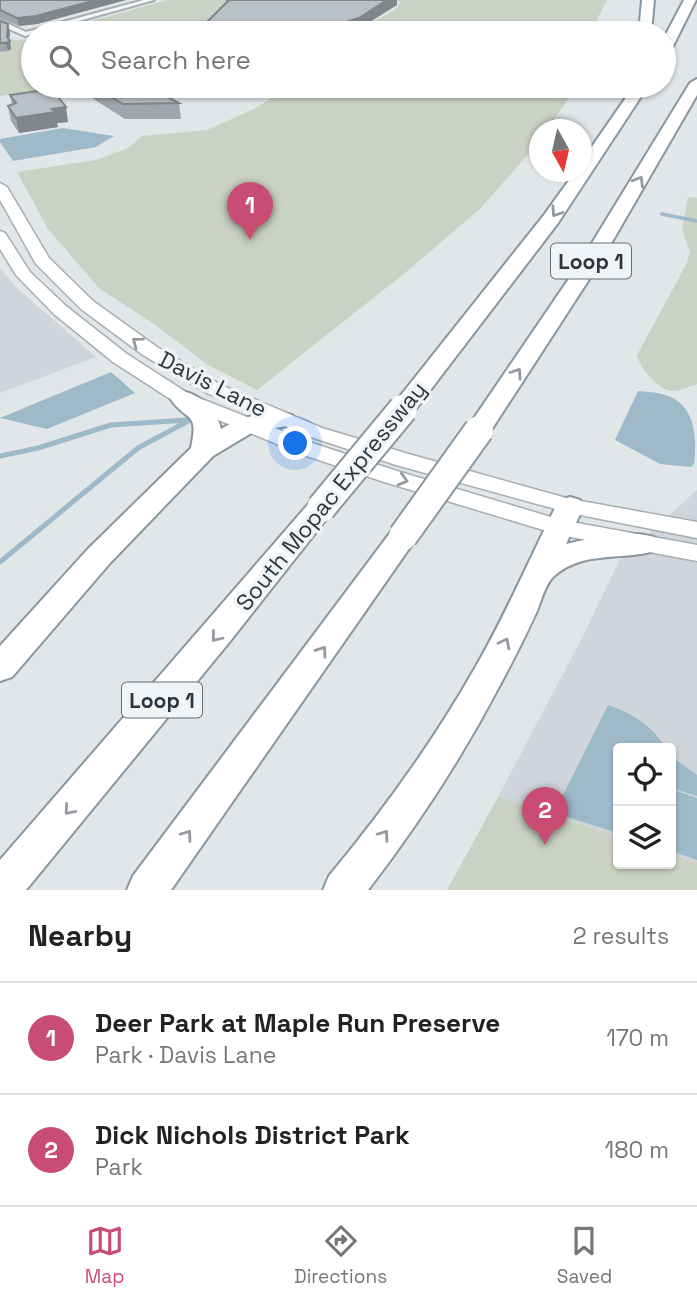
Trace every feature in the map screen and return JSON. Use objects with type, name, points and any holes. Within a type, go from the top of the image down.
[{"type":"highway","points":[[646,21],[648,0]]},
{"type":"highway","points":[[676,27],[690,0]]},
{"type":"highway","name":"Loop 1","points":[[147,890],[479,430],[591,261],[696,86]]},
{"type":"highway","name":"South Mopac Expressway","points":[[0,890],[212,641],[403,409],[551,219],[630,98]]},
{"type":"highway","points":[[182,398],[206,417],[208,429],[204,450]]},
{"type":"highway","points":[[0,668],[99,556],[204,450],[246,425],[283,420]]},
{"type":"highway","points":[[343,890],[423,781],[461,722],[504,646],[565,517]]},
{"type":"highway","points":[[538,573],[563,555],[582,548],[643,544]]},
{"type":"main road","name":"Davis Lane","points":[[0,187],[42,261],[87,305],[150,351],[214,389],[283,420],[643,544],[697,553]]},
{"type":"main road","name":"Davis Lane","points":[[0,236],[24,275],[60,310],[120,358],[182,398],[246,425],[378,472],[565,517],[697,530]]},
{"type":"main road","points":[[24,275],[49,268]]},
{"type":"street","points":[[73,21],[151,0]]},
{"type":"street","points":[[0,22],[21,32]]},
{"type":"shaded area","points":[[0,268],[17,288],[96,357],[0,393]]},
{"type":"shaded area","points":[[697,490],[697,863],[676,856],[676,743],[613,743],[613,835],[498,797],[583,636],[619,561]]},
{"type":"green space","points":[[167,0],[233,0],[213,21],[91,21]]},
{"type":"green space","points":[[394,0],[607,0],[596,21],[374,21],[394,10],[401,2]]},
{"type":"green space","points":[[0,36],[21,40],[21,93],[0,96]]},
{"type":"green space","points":[[272,98],[569,98],[554,119],[529,119],[529,154],[480,209],[405,273],[257,390],[208,365],[154,324],[99,288],[48,229],[17,172],[96,160],[128,148],[142,136],[207,130]]},
{"type":"green space","points":[[688,197],[697,198],[697,384],[674,391],[663,388],[651,378],[637,355],[687,263],[690,251],[682,230]]},
{"type":"green space","points":[[498,797],[613,835],[613,869],[676,869],[676,856],[697,863],[697,890],[447,890]]},
{"type":"water","points":[[63,128],[114,136],[96,147],[13,161],[0,142],[0,139]]},
{"type":"water","points":[[111,372],[135,393],[47,429],[0,418]]},
{"type":"water","points":[[638,391],[675,399],[689,414],[695,444],[694,464],[691,467],[660,464],[615,440]]},
{"type":"water","points":[[608,705],[641,721],[662,743],[613,743],[613,831],[554,813]]},
{"type":"water","points":[[676,760],[697,775],[697,796],[676,790]]},
{"type":"water","points":[[676,791],[697,798],[697,860],[676,853]]},
{"type":"building","points":[[1,0],[96,0],[36,16],[17,18],[0,10]]},
{"type":"building","points":[[226,0],[387,0],[359,18],[349,21],[208,21],[228,1]]},
{"type":"building","points":[[0,21],[8,24],[7,37],[10,41],[6,43],[0,43]]},
{"type":"building","points":[[21,93],[21,98],[59,98],[66,107],[52,109],[55,112],[16,118],[8,106],[16,103],[10,95]]},
{"type":"building","points":[[113,98],[170,98],[179,103],[123,104]]},
{"type":"waterway","points":[[662,214],[697,221]]},
{"type":"waterway","points":[[0,456],[38,448],[111,425],[187,420]]},
{"type":"waterway","points":[[0,562],[138,448],[190,420]]},
{"type":"place","name":"Deer Park at Maple Run Preserve","points":[[250,240]]},
{"type":"place","name":"Dick Nichols District Park","points":[[545,845]]}]
